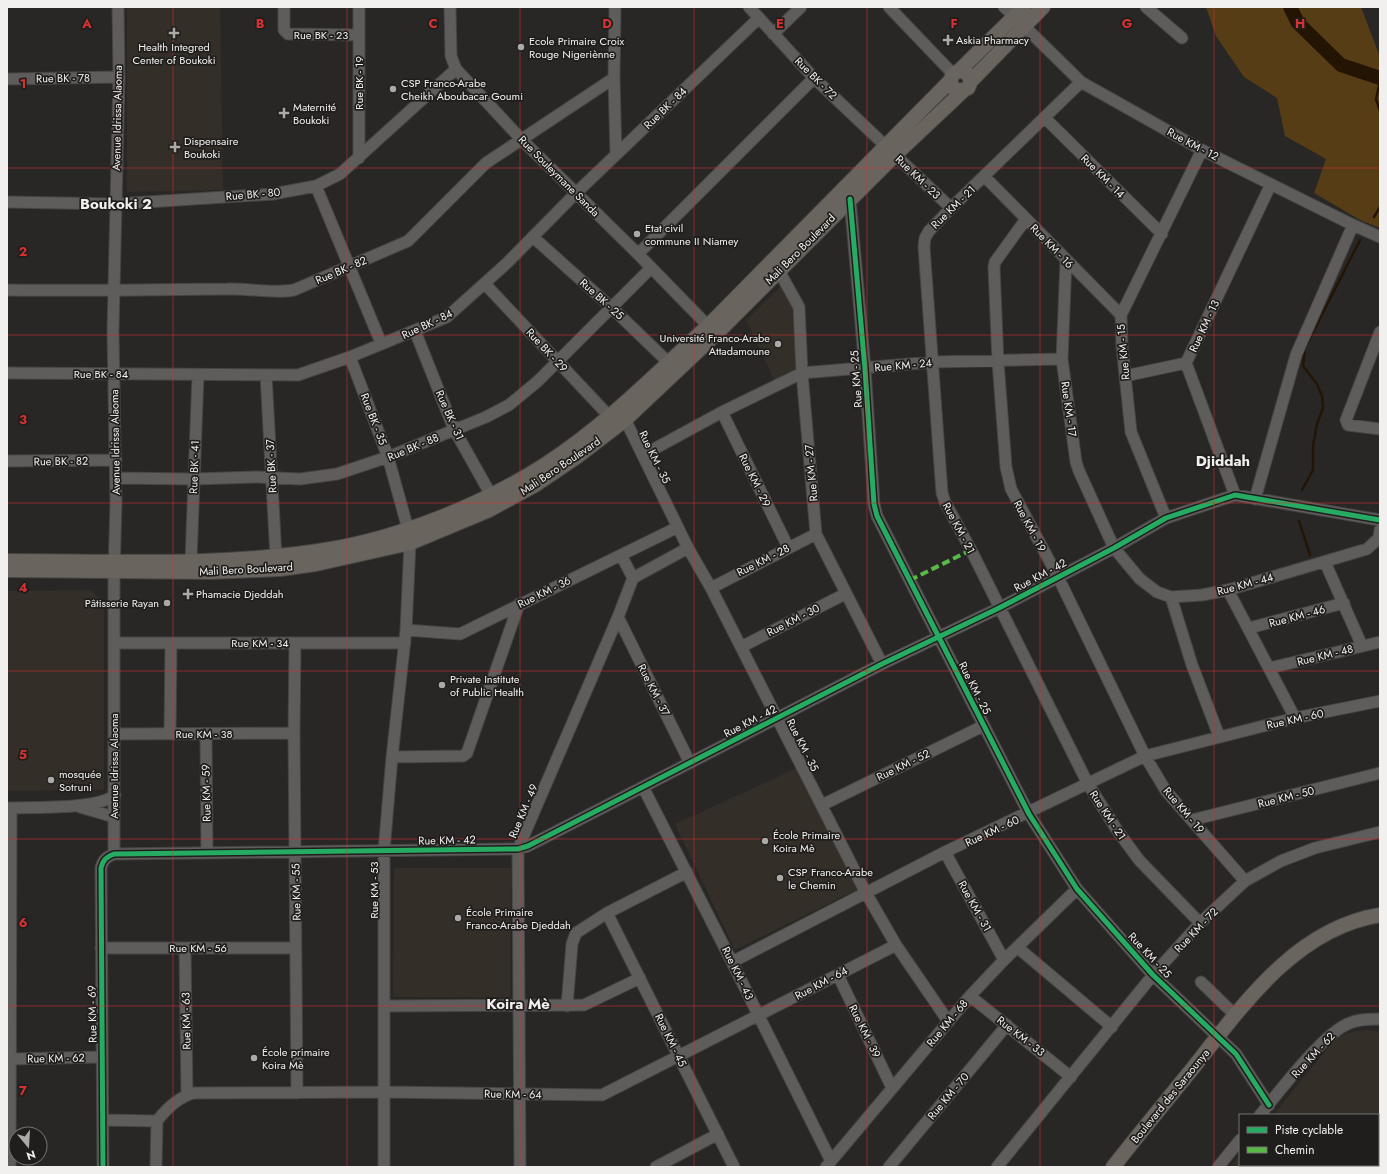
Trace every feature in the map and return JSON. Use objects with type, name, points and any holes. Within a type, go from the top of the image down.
[{"type":"main road","points":[[1021,17],[1043,7]]},
{"type":"main road","name":"Mali Bero Boulevard","points":[[816,224],[850,199],[954,75],[1021,17]]},
{"type":"main road","name":"Mali Bero Boulevard","points":[[7,560],[211,572],[280,569],[316,564],[410,543],[489,510],[535,485],[578,456],[669,362],[712,330],[890,151],[967,86],[1021,17]]},
{"type":"main road","points":[[954,75],[954,89],[967,86]]},
{"type":"main road","name":"Mali Bero Boulevard","points":[[7,570],[115,567],[191,560],[233,560],[276,557],[333,549],[408,529],[491,495],[546,464],[618,414],[779,271],[801,240]]},
{"type":"main road","name":"Boulevard des Saraounya","points":[[1113,1167],[1235,1015],[1287,961],[1312,942],[1337,927],[1380,915]]},
{"type":"street","name":"Avenue Idrissa Alaoma","points":[[114,854],[116,460],[114,374],[119,77],[118,7]]},
{"type":"street","name":"Rue BK - 23","points":[[284,7],[284,30],[288,34],[359,35]]},
{"type":"street","name":"Rue BK - 19","points":[[358,158],[359,7]]},
{"type":"street","name":"Rue Souleymane Sanda","points":[[450,7],[451,56],[456,70],[521,139],[638,254],[712,330]]},
{"type":"street","points":[[615,7],[614,78],[616,155]]},
{"type":"street","name":"Rue BK - 72","points":[[749,7],[814,78],[890,151]]},
{"type":"street","points":[[773,34],[801,7]]},
{"type":"street","points":[[889,7],[954,75]]},
{"type":"street","name":"Rue KM - 12","points":[[1004,7],[1021,17],[1081,82],[1202,150],[1380,237]]},
{"type":"street","points":[[1146,7],[1182,38]]},
{"type":"street","name":"Rue BK - 84","points":[[7,373],[298,375],[350,357],[415,331],[453,313],[485,284],[576,193],[759,18]]},
{"type":"street","name":"Rue BK - 80","points":[[7,202],[116,204],[274,194],[316,186],[340,174],[456,70]]},
{"type":"street","name":"Rue BK - 78","points":[[7,79],[119,77]]},
{"type":"street","name":"Rue BK - 82","points":[[7,290],[115,291],[234,288],[288,291],[350,267],[408,241],[486,163],[614,78]]},
{"type":"street","points":[[638,254],[814,78]]},
{"type":"street","name":"Rue KM - 21","points":[[1081,82],[985,177],[951,208],[929,231],[925,238],[924,247],[943,497],[1088,784],[1117,830],[1139,860],[1200,923]]},
{"type":"street","name":"Rue KM - 14","points":[[1045,118],[1162,234]]},
{"type":"street","name":"Rue KM - 15","points":[[1166,518],[1131,432],[1125,376],[1121,315],[1202,150]]},
{"type":"street","name":"Rue KM - 23","points":[[890,151],[951,208]]},
{"type":"street","name":"Rue KM - 16","points":[[985,177],[1066,261],[1121,315]]},
{"type":"street","name":"Rue KM - 13","points":[[1235,495],[1186,363],[1271,184]]},
{"type":"street","points":[[316,186],[382,343]]},
{"type":"street","name":"Rue KM - 25","points":[[850,199],[865,369],[875,510],[983,726],[1029,814],[1077,889],[1153,975],[1218,1036],[1239,1058],[1269,1105]]},
{"type":"street","name":"Rue KM - 19","points":[[1026,219],[995,262],[994,267],[998,362],[1007,478],[1011,489],[1058,577],[1145,756],[1166,791],[1245,881]]},
{"type":"street","points":[[1255,498],[1296,356],[1353,225]]},
{"type":"street","name":"Rue BK - 25","points":[[533,237],[611,307],[669,362]]},
{"type":"street","name":"Rue KM - 17","points":[[1066,261],[1062,359],[1079,471],[1114,548]]},
{"type":"street","name":"Rue BK - 88","points":[[116,478],[300,479],[330,476],[388,457],[486,417],[509,405],[533,386],[558,362],[651,268]]},
{"type":"street","name":"Rue KM - 27","points":[[779,271],[799,303],[802,373],[816,534],[845,594],[882,664]]},
{"type":"street","name":"Rue BK - 29","points":[[485,284],[558,362],[618,414]]},
{"type":"street","name":"Rue BK - 31","points":[[415,331],[454,429],[491,495]]},
{"type":"street","points":[[1379,336],[1346,420],[1348,425],[1380,429]]},
{"type":"street","name":"Rue BK - 35","points":[[350,357],[388,457],[408,529]]},
{"type":"street","name":"Rue KM - 24","points":[[643,455],[722,412],[802,373],[865,369],[933,362],[998,362],[1062,359]]},
{"type":"street","points":[[1125,376],[1186,363]]},
{"type":"street","name":"Rue BK - 41","points":[[191,560],[198,375]]},
{"type":"street","name":"Rue BK - 37","points":[[266,375],[276,557]]},
{"type":"street","name":"Rue KM - 29","points":[[722,412],[788,547]]},
{"type":"street","name":"Rue KM - 35","points":[[618,414],[643,455],[688,548],[778,718],[866,893],[896,945],[948,1021]]},
{"type":"street","name":"Rue BK - 82","points":[[7,461],[116,460]]},
{"type":"street","name":"Rue KM - 42","points":[[114,854],[207,852],[384,852],[518,849],[535,843],[882,664],[999,608],[1114,548],[1166,518],[1235,495],[1380,520]]},
{"type":"street","name":"Rue KM - 36","points":[[406,630],[460,634],[678,527]]},
{"type":"street","name":"Rue KM - 53","points":[[384,1167],[384,852],[392,757],[406,630],[410,543],[408,529]]},
{"type":"street","name":"Rue KM - 44","points":[[1114,548],[1140,579],[1157,592],[1171,597],[1202,595],[1228,590],[1325,562],[1367,548],[1378,538],[1380,530]]},
{"type":"street","name":"Rue KM - 28","points":[[710,588],[816,534]]},
{"type":"street","points":[[621,555],[633,578],[688,548]]},
{"type":"street","points":[[1325,562],[1362,646]]},
{"type":"street","name":"Rue KM - 49","points":[[520,1167],[518,849],[618,617],[633,578]]},
{"type":"street","points":[[1228,590],[1295,718]]},
{"type":"street","name":"Rue KM - 30","points":[[741,647],[845,594]]},
{"type":"street","points":[[1171,597],[1192,665],[1219,736]]},
{"type":"street","name":"Rue KM - 46","points":[[1249,628],[1344,603]]},
{"type":"street","points":[[392,757],[463,756],[467,753],[519,604]]},
{"type":"street","name":"Rue KM - 37","points":[[618,617],[690,762]]},
{"type":"street","name":"Rue KM - 34","points":[[114,643],[405,642]]},
{"type":"street","name":"Rue KM - 48","points":[[1270,668],[1380,642]]},
{"type":"street","points":[[170,643],[170,734]]},
{"type":"street","name":"Rue KM - 55","points":[[294,643],[297,1093]]},
{"type":"street","name":"Rue KM - 60","points":[[732,962],[946,852],[1029,814],[1145,756],[1219,736],[1295,718],[1380,701]]},
{"type":"street","name":"Rue KM - 52","points":[[822,805],[983,726]]},
{"type":"street","name":"Rue KM - 38","points":[[114,734],[294,733]]},
{"type":"street","name":"Rue KM - 59","points":[[206,734],[207,852]]},
{"type":"street","name":"Rue KM - 50","points":[[1192,820],[1380,773]]},
{"type":"street","name":"Rue KM - 43","points":[[642,787],[687,872],[759,1016],[828,1164]]},
{"type":"street","points":[[10,1167],[9,808],[74,806],[95,803],[115,795]]},
{"type":"street","points":[[74,806],[114,817]]},
{"type":"street","name":"Rue KM - 72","points":[[997,1167],[1153,975],[1200,923],[1245,881],[1281,861],[1315,848],[1380,832]]},
{"type":"street","name":"Rue KM - 31","points":[[946,852],[1004,960]]},
{"type":"street","name":"Rue KM - 69","points":[[103,1167],[101,868],[103,861],[114,854]]},
{"type":"street","points":[[567,1006],[572,944],[576,933],[607,913],[687,872]]},
{"type":"street","name":"Rue KM - 68","points":[[828,1164],[970,996],[1017,947],[1077,889]]},
{"type":"street","name":"Rue KM - 45","points":[[607,913],[734,1167]]},
{"type":"street","name":"Rue KM - 64","points":[[157,1121],[173,1104],[187,1095],[194,1093],[384,1092],[602,1095],[896,945]]},
{"type":"street","points":[[1017,947],[1112,1027]]},
{"type":"street","name":"Rue KM - 56","points":[[101,948],[296,948]]},
{"type":"street","name":"Rue KM - 63","points":[[185,948],[187,1095]]},
{"type":"street","name":"Rue KM - 39","points":[[838,974],[892,1088]]},
{"type":"street","points":[[384,1006],[518,1004],[567,1006],[584,1005],[593,1002],[640,978]]},
{"type":"street","points":[[1200,982],[1235,1015]]},
{"type":"street","name":"Rue KM - 33","points":[[970,996],[1071,1077]]},
{"type":"street","name":"Rue KM - 62","points":[[1261,1114],[1327,1037],[1349,1023],[1368,1019],[1380,1019]]},
{"type":"street","name":"Rue KM - 70","points":[[889,1167],[1007,1025]]},
{"type":"street","name":"Rue KM - 62","points":[[10,1059],[102,1057]]},
{"type":"street","points":[[103,1120],[157,1121],[156,1167]]},
{"type":"street","points":[[656,1167],[718,1134]]},
{"type":"street","points":[[1218,1167],[1239,1141]]},
{"type":"shaded area","name":"Dispensaire Boukoki","points":[[127,7],[220,7],[223,190],[127,192]]},
{"type":"shaded area","points":[[1206,7],[1361,7],[1380,57],[1380,228],[1360,220],[1314,193],[1326,159],[1285,136],[1277,98],[1244,77],[1216,36]]},
{"type":"shaded area","name":"Université Franco-Arabe Attadamoune","points":[[784,283],[798,304],[801,367],[774,380],[746,320]]},
{"type":"shaded area","points":[[91,590],[104,603],[104,790],[7,791],[7,591]]},
{"type":"shaded area","points":[[797,768],[858,889],[735,950],[675,824]]},
{"type":"shaded area","points":[[394,868],[511,868],[510,997],[393,997]]},
{"type":"shaded area","points":[[1368,1030],[1380,1032],[1380,1167],[1230,1167],[1239,1156],[1239,1166],[1379,1166],[1379,1114],[1274,1114],[1336,1038],[1355,1031]]},
{"type":"waterway","points":[[1290,7],[1298,23],[1341,65],[1380,78]]},
{"type":"waterway","points":[[1380,81],[1376,99],[1380,111]]},
{"type":"waterway","points":[[1374,217],[1380,207]]},
{"type":"waterway","points":[[1302,490],[1313,470],[1313,446],[1317,424],[1323,408],[1322,396],[1317,384],[1303,366],[1305,348],[1360,240]]},
{"type":"waterway","points":[[1299,521],[1310,555]]},
{"type":"marked path","points":[[910,580],[971,550]]},
{"type":"cycle path","points":[[850,199],[865,369],[874,504],[877,516],[1029,814],[1077,889],[1153,975],[1236,1054],[1269,1105]]},
{"type":"cycle path","points":[[103,1167],[101,868],[105,859],[111,855],[518,849],[528,846],[882,664],[999,608],[1114,548],[1166,518],[1235,495],[1380,520]]},
{"type":"place","name":"Health Integred Center of Boukoki","points":[[174,33]]},
{"type":"place","name":"Askia Pharmacy","points":[[948,40]]},
{"type":"place","name":"Ecole Primaire Croix Rouge Nigeriènne","points":[[521,47]]},
{"type":"place","name":"CSP Franco-Arabe Cheikh Aboubacar Goumi","points":[[393,89]]},
{"type":"place","name":"Maternité Boukoki","points":[[284,113]]},
{"type":"place","name":"Dispensaire Boukoki","points":[[175,147]]},
{"type":"place","name":"Etat civil commune II Niamey","points":[[637,234]]},
{"type":"place","name":"Université Franco-Arabe Attadamoune","points":[[778,344]]},
{"type":"place","name":"Phamacie Djeddah","points":[[188,594]]},
{"type":"place","name":"Pâtisserie Rayan","points":[[167,603]]},
{"type":"place","name":"Private Institute of Public Health","points":[[442,685]]},
{"type":"place","name":"mosquée Sotruni","points":[[51,780]]},
{"type":"place","name":"École Primaire Koira Mè","points":[[765,841]]},
{"type":"place","name":"CSP Franco-Arabe le Chemin","points":[[780,878]]},
{"type":"place","name":"École Primaire Franco-Arabe Djeddah","points":[[458,918]]},
{"type":"place","name":"École primaire Koira Mè","points":[[254,1058]]},
{"type":"district","name":"Boukoki 2","points":[[116,204]]},
{"type":"district","name":"Djiddah","points":[[1223,461]]},
{"type":"district","name":"Koira Mè","points":[[518,1004]]}]
